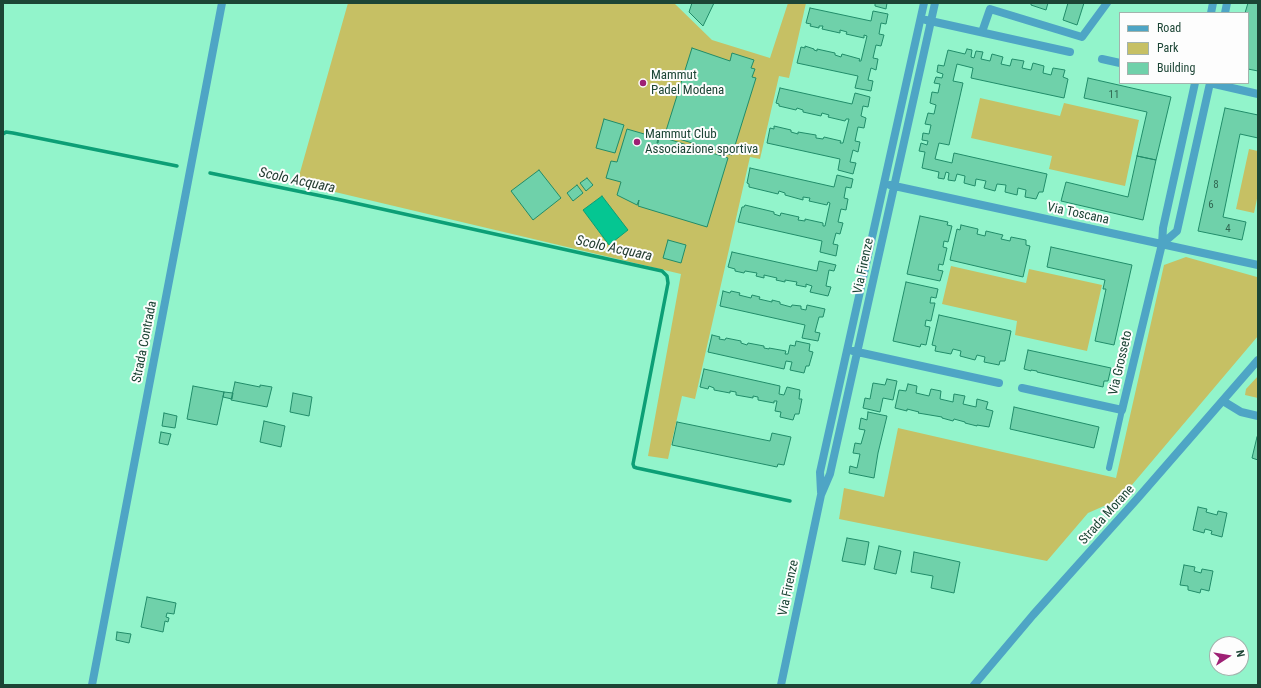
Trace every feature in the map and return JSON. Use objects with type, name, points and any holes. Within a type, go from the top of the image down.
[{"type":"street","name":"Strada Contrada","points":[[92,685],[222,3]]},
{"type":"street","name":"Via Firenze","points":[[822,495],[820,472],[846,349],[924,3]]},
{"type":"street","name":"Via Firenze","points":[[781,685],[822,495],[830,474],[935,3]]},
{"type":"street","points":[[982,32],[990,9],[1082,37],[1107,3]]},
{"type":"street","points":[[920,18],[1070,52]]},
{"type":"street","points":[[1102,59],[1119,63]]},
{"type":"street","name":"Via Grosseto","points":[[1022,388],[1122,410],[1162,244],[1163,228],[1195,84]]},
{"type":"street","points":[[1162,244],[1177,231],[1210,84]]},
{"type":"street","points":[[1214,84],[1258,94]]},
{"type":"street","points":[[884,184],[894,186]]},
{"type":"street","name":"Via Toscana","points":[[894,186],[1258,265]]},
{"type":"street","points":[[846,349],[999,383]]},
{"type":"street","name":"Strada Morane","points":[[974,685],[1033,615],[1137,499],[1258,360]]},
{"type":"street","points":[[1223,401],[1241,412],[1258,416]]},
{"type":"lane","points":[[1109,468],[1122,410]]},
{"type":"green space","points":[[348,3],[674,3],[712,40],[770,58],[788,3],[806,3],[789,78],[779,76],[760,159],[750,157],[695,399],[682,396],[668,459],[648,456],[681,274],[297,183]]},
{"type":"green space","points":[[980,98],[1060,116],[1064,103],[1139,120],[1125,186],[1049,169],[1052,156],[971,138]]},
{"type":"green space","points":[[1249,149],[1258,151],[1258,194],[1254,213],[1236,209]]},
{"type":"green space","points":[[1186,257],[1257,277],[1258,336],[1120,499],[1088,513],[1047,561],[839,519],[844,488],[884,497],[898,428],[1116,478],[1164,265]]},
{"type":"green space","points":[[951,266],[1026,283],[1029,269],[1102,285],[1087,351],[1015,335],[1017,321],[942,304]]},
{"type":"green space","points":[[1258,376],[1258,398],[1245,395],[1246,389]]},
{"type":"shaded area","points":[[602,196],[628,230],[609,245],[583,210]]},
{"type":"building","points":[[692,3],[714,3],[703,26],[689,12]]},
{"type":"building","points":[[875,3],[887,3],[886,9],[875,6]]},
{"type":"building","points":[[1031,3],[1048,3],[1046,10],[1031,5]]},
{"type":"building","points":[[1068,3],[1084,3],[1077,25],[1063,20]]},
{"type":"building","points":[[1248,3],[1258,3],[1258,71],[1249,69],[1249,12],[1245,12]]},
{"type":"building","points":[[810,8],[871,21],[873,11],[888,14],[886,24],[881,23],[879,34],[884,35],[881,46],[876,45],[873,58],[878,59],[876,70],[871,68],[868,80],[873,81],[871,91],[855,88],[858,76],[797,63],[801,47],[805,48],[805,46],[817,51],[817,49],[835,53],[835,55],[841,57],[842,54],[860,59],[859,61],[861,61],[867,36],[864,35],[864,38],[846,34],[847,32],[840,30],[840,33],[822,29],[823,26],[819,26],[819,28],[810,26],[811,24],[806,23]]},
{"type":"building","points":[[692,48],[730,61],[732,53],[754,60],[751,68],[755,69],[752,77],[756,78],[732,155],[669,136],[668,139],[728,158],[707,227],[638,206],[639,200],[637,205],[617,195],[621,182],[606,178],[611,161],[617,162],[627,129],[658,138],[657,143],[659,137],[665,139],[665,134]]},
{"type":"building","points":[[967,49],[972,50],[971,57],[974,58],[976,51],[983,52],[981,59],[990,61],[992,54],[1003,57],[1001,64],[1010,66],[1012,59],[1024,61],[1022,68],[1031,70],[1033,63],[1044,66],[1043,73],[1051,75],[1053,68],[1065,70],[1063,77],[1068,79],[1064,98],[971,78],[973,68],[957,64],[953,81],[963,83],[949,145],[939,143],[935,159],[952,163],[954,153],[1047,174],[1043,192],[1039,192],[1036,199],[1025,197],[1026,190],[1018,188],[1017,195],[1005,192],[1006,185],[997,184],[995,191],[984,188],[986,181],[976,179],[975,186],[964,183],[965,176],[957,174],[955,181],[948,180],[949,173],[946,172],[944,179],[938,178],[939,172],[922,168],[925,152],[919,151],[921,143],[927,145],[928,141],[922,140],[923,133],[929,134],[931,125],[925,124],[928,113],[934,114],[936,105],[930,103],[932,92],[938,93],[940,84],[934,83],[936,77],[942,78],[943,74],[937,72],[938,65],[944,66],[948,50],[965,54]]},
{"type":"building","points":[[1088,78],[1171,97],[1156,160],[1137,156],[1147,112],[1084,98]]},
{"type":"building","points":[[780,88],[852,104],[855,93],[870,97],[868,107],[863,106],[861,116],[866,118],[864,128],[858,127],[855,141],[860,142],[858,152],[853,150],[850,162],[856,163],[853,174],[838,170],[840,159],[767,143],[770,128],[774,129],[774,126],[791,130],[791,132],[798,134],[798,132],[816,135],[816,138],[823,139],[824,137],[841,141],[840,143],[843,143],[849,119],[846,119],[845,121],[828,117],[829,115],[822,113],[821,116],[803,112],[803,110],[797,108],[796,110],[779,106],[779,104],[776,103]]},
{"type":"building","points":[[1225,108],[1258,115],[1258,138],[1240,134],[1223,217],[1246,222],[1242,240],[1198,231]]},
{"type":"building","points":[[604,119],[624,125],[615,153],[596,148]]},
{"type":"building","points":[[1137,156],[1156,160],[1143,220],[1061,201],[1066,182],[1128,197]]},
{"type":"building","points":[[750,168],[834,187],[837,175],[853,179],[851,188],[846,187],[844,198],[848,199],[846,210],[841,209],[838,222],[843,223],[840,234],[836,233],[833,244],[838,245],[836,256],[820,252],[822,241],[738,222],[742,207],[745,205],[774,212],[774,214],[780,216],[781,213],[799,217],[798,220],[805,221],[805,219],[823,223],[823,226],[825,226],[830,203],[828,202],[827,205],[809,201],[810,198],[803,197],[803,200],[785,195],[785,193],[779,191],[778,194],[749,187],[749,184],[747,183]]},
{"type":"building","points":[[539,170],[561,198],[533,220],[511,191]]},
{"type":"building","points":[[587,178],[593,185],[586,191],[580,183]]},
{"type":"building","points":[[577,185],[583,193],[573,201],[567,193]]},
{"type":"building","points":[[920,216],[948,222],[947,225],[952,226],[948,242],[944,241],[943,247],[947,248],[943,265],[939,264],[938,270],[943,271],[940,281],[907,274]]},
{"type":"building","points":[[961,225],[978,229],[977,234],[985,236],[986,231],[1003,235],[1001,239],[1010,241],[1011,237],[1026,240],[1026,245],[1030,246],[1023,277],[950,260],[957,229],[960,230]]},
{"type":"building","points":[[668,240],[686,245],[681,263],[663,258]]},
{"type":"building","points":[[1051,247],[1132,265],[1114,345],[1095,341],[1106,289],[1103,289],[1105,280],[1047,267]]},
{"type":"building","points":[[732,252],[817,271],[819,261],[836,265],[834,271],[829,270],[826,286],[831,287],[828,296],[810,292],[812,286],[806,284],[806,287],[796,285],[797,282],[785,280],[785,282],[776,280],[777,278],[764,275],[764,278],[756,276],[757,273],[735,271],[735,269],[728,267]]},
{"type":"building","points":[[906,282],[938,289],[936,298],[931,297],[930,303],[935,303],[931,321],[926,320],[925,326],[930,327],[926,345],[921,344],[920,347],[893,341]]},
{"type":"building","points":[[723,291],[740,293],[739,295],[751,298],[752,295],[760,297],[759,299],[780,302],[780,304],[791,307],[792,305],[801,306],[801,309],[806,310],[807,305],[825,309],[823,317],[819,317],[815,332],[820,333],[818,341],[802,338],[805,325],[720,306]]},
{"type":"building","points":[[939,315],[1011,331],[1005,361],[1000,361],[999,365],[984,362],[985,357],[977,355],[975,360],[960,356],[961,351],[953,349],[951,354],[935,351],[936,346],[932,345]]},
{"type":"building","points":[[712,335],[720,337],[719,339],[725,340],[726,338],[741,341],[741,343],[747,345],[748,343],[764,346],[764,348],[786,351],[785,354],[788,354],[790,345],[795,346],[796,341],[810,344],[809,351],[813,352],[809,366],[806,366],[804,373],[790,370],[792,362],[786,361],[784,369],[708,352]]},
{"type":"building","points":[[1028,350],[1111,368],[1108,381],[1104,381],[1103,387],[1024,369]]},
{"type":"building","points":[[704,369],[780,386],[779,394],[784,395],[787,387],[800,390],[799,399],[802,399],[799,414],[795,414],[793,420],[780,417],[781,412],[775,411],[777,401],[774,401],[774,403],[758,400],[758,397],[753,396],[753,398],[736,395],[736,392],[730,391],[730,393],[714,390],[714,388],[709,386],[708,389],[700,387]]},
{"type":"building","points":[[887,379],[897,381],[893,400],[883,398],[880,412],[863,408],[865,398],[870,399],[873,383],[885,385]]},
{"type":"building","points":[[235,382],[260,387],[260,385],[272,387],[267,407],[231,400]]},
{"type":"building","points":[[908,384],[917,386],[916,393],[929,396],[931,389],[941,391],[940,399],[953,402],[954,394],[965,396],[963,404],[976,407],[977,399],[988,402],[986,409],[993,411],[989,427],[977,426],[954,419],[953,421],[907,409],[907,411],[895,408],[899,390],[906,391]]},
{"type":"building","points":[[193,386],[224,392],[217,425],[187,419]]},
{"type":"building","points":[[224,392],[233,393],[232,399],[223,397]]},
{"type":"building","points":[[293,393],[312,397],[309,416],[290,412]]},
{"type":"building","points":[[1014,407],[1099,427],[1094,448],[1010,429]]},
{"type":"building","points":[[868,412],[887,416],[878,453],[874,478],[849,473],[850,466],[857,468],[860,454],[853,453],[855,443],[861,444],[865,430],[859,429],[861,418],[867,420]]},
{"type":"building","points":[[164,413],[177,416],[175,428],[162,426]]},
{"type":"building","points":[[264,421],[285,426],[281,447],[260,442]]},
{"type":"building","points":[[677,422],[770,441],[772,433],[791,437],[784,465],[778,464],[777,467],[672,445]]},
{"type":"building","points":[[161,432],[171,434],[168,445],[159,443]]},
{"type":"building","points":[[1258,437],[1258,460],[1252,458]]},
{"type":"building","points":[[1198,507],[1207,509],[1206,512],[1217,515],[1218,511],[1227,513],[1222,537],[1211,534],[1212,531],[1205,529],[1204,533],[1193,530]]},
{"type":"building","points":[[847,538],[869,542],[865,565],[842,561]]},
{"type":"building","points":[[879,546],[901,551],[896,574],[874,569]]},
{"type":"building","points":[[914,552],[960,562],[954,593],[931,588],[933,576],[911,572]]},
{"type":"building","points":[[1184,565],[1195,567],[1194,571],[1201,573],[1202,569],[1213,571],[1209,591],[1201,589],[1200,593],[1188,590],[1188,586],[1180,585]]},
{"type":"building","points":[[147,597],[176,603],[174,614],[167,613],[166,617],[169,618],[168,622],[165,621],[163,632],[141,627]]},
{"type":"building","points":[[117,632],[131,634],[129,643],[116,640]]},
{"type":"waterway","name":"Scolo Acquara","points":[[3,134],[6,132],[13,133],[177,166]]},
{"type":"waterway","name":"Scolo Acquara","points":[[210,173],[341,200],[662,271],[667,276],[668,283],[633,464],[634,467],[790,501]]},
{"type":"place","name":"Mammut Padel Modena","points":[[643,83]]},
{"type":"place","name":"Mammut Club Associazione sportiva","points":[[637,142]]}]
